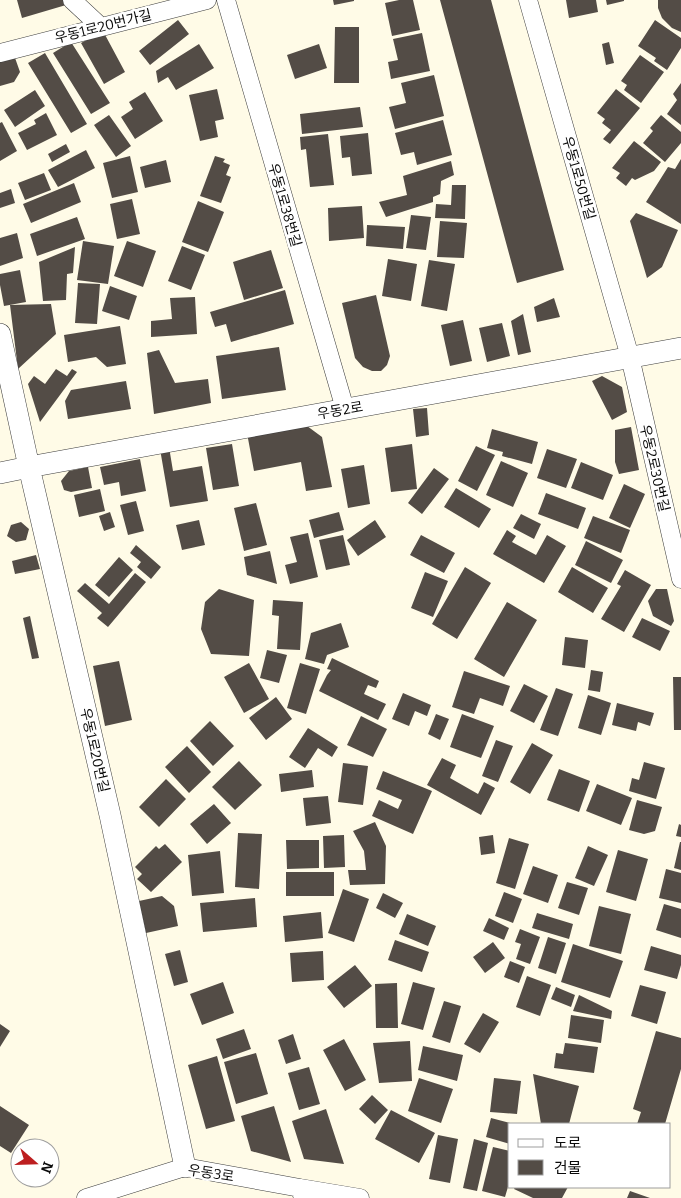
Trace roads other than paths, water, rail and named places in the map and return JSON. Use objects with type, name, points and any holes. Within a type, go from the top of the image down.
[{"type":"street","points":[[72,0],[101,27]]},
{"type":"street","name":"우동1로20번가길","points":[[0,53],[207,0]]},
{"type":"street","name":"우동1로38번길","points":[[226,0],[345,409]]},
{"type":"street","name":"우동1로50번길","points":[[528,0],[630,357]]},
{"type":"street","name":"우동1로20번길","points":[[0,334],[110,815],[185,1167]]},
{"type":"street","name":"우동2로","points":[[0,473],[681,348]]},
{"type":"street","name":"우동2로30번길","points":[[630,357],[681,579]]},
{"type":"street","name":"우동3로","points":[[86,1198],[185,1167],[302,1193],[360,1198]]}]
